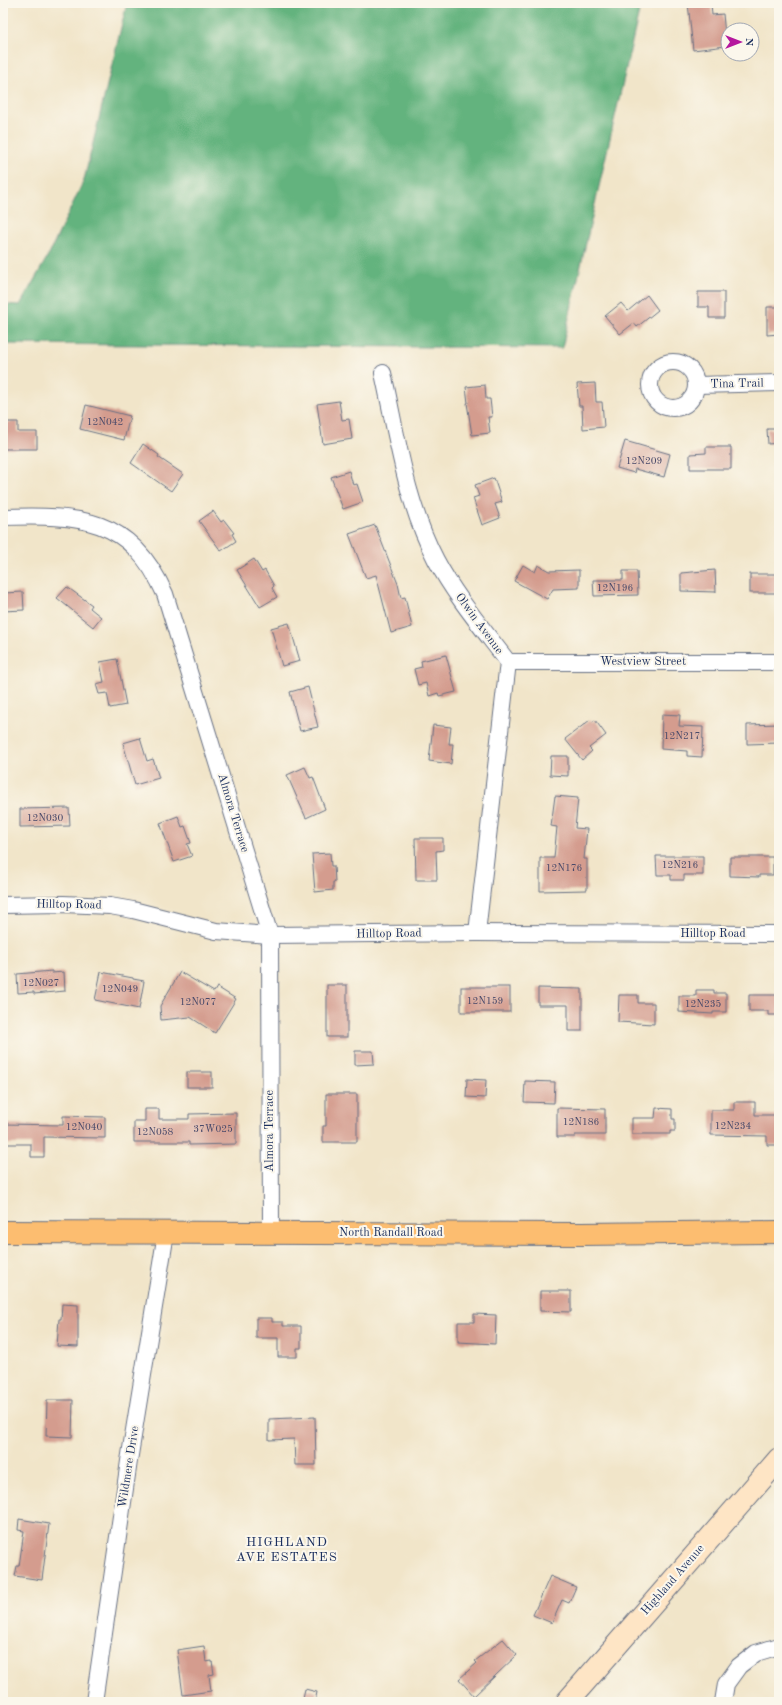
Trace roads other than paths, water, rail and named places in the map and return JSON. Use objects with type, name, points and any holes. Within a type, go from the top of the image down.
[{"type":"main road","name":"North Randall Road","points":[[3,1232],[588,1234],[779,1232]]},
{"type":"main road","name":"Highland Avenue","points":[[567,1702],[779,1459]]},
{"type":"street","name":"Olwin Avenue","points":[[383,373],[409,490],[418,519],[428,543],[446,578],[508,662],[477,933]]},
{"type":"street","name":"Tina Trail","points":[[696,385],[779,383]]},
{"type":"street","name":"Almora Terrace","points":[[3,517],[61,517],[82,519],[112,530],[131,543],[148,561],[157,575],[165,594],[270,935],[271,1233]]},
{"type":"street","name":"Westview Street","points":[[508,662],[779,662]]},
{"type":"street","name":"Hilltop Road","points":[[3,905],[83,904],[110,906],[133,910],[216,931],[270,935],[477,933],[779,934]]},
{"type":"street","name":"Wildmere Drive","points":[[94,1702],[128,1468],[166,1233]]},
{"type":"street","points":[[723,1702],[726,1684],[739,1666],[756,1653],[779,1646]]},
{"type":"district","name":"HIGHLAND AVE ESTATES","points":[[287,1550]]}]
